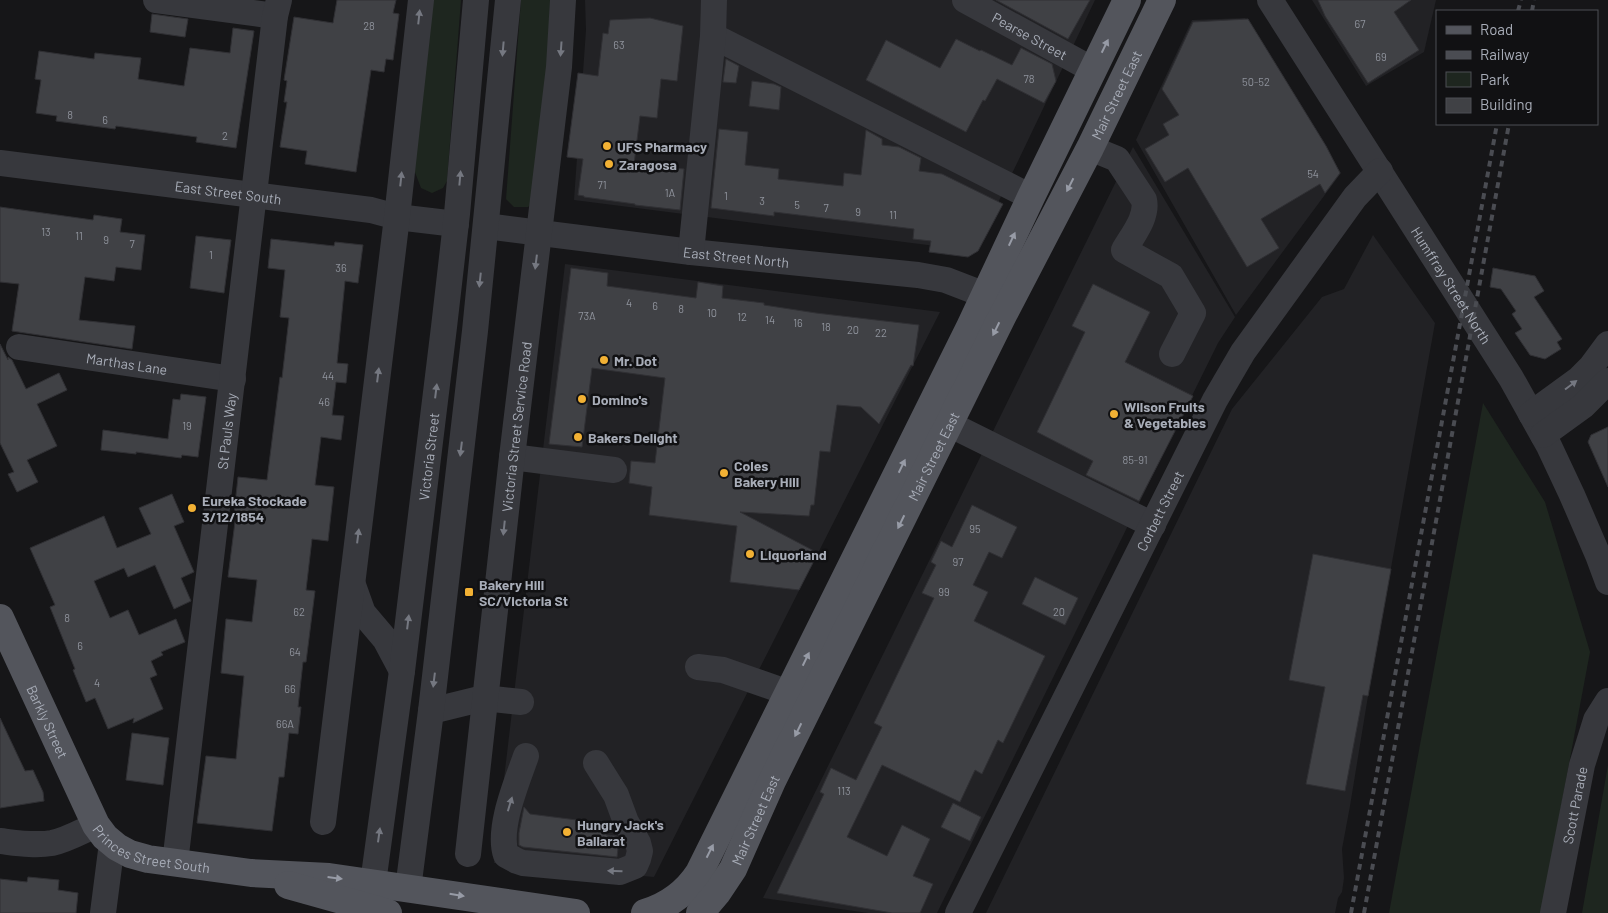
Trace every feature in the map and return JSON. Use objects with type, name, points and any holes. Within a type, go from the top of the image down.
[{"type":"main road","name":"Mair Street East","points":[[698,907],[699,873],[985,295],[1128,0]]},
{"type":"main road","name":"Mair Street East","points":[[698,907],[718,893],[733,869],[772,781],[949,424],[1090,148],[1162,0]]},
{"type":"main road","name":"Barkly Street","points":[[0,618],[104,834]]},
{"type":"main road","name":"Princes Street South","points":[[104,834],[124,851],[139,857],[251,873],[329,877],[375,904],[407,901],[576,913]]},
{"type":"main road","points":[[646,913],[668,903],[698,907]]},
{"type":"street","points":[[156,0],[277,8]]},
{"type":"street","points":[[323,822],[421,0]]},
{"type":"street","name":"Victoria Street","points":[[375,904],[457,219],[476,0]]},
{"type":"street","points":[[407,901],[431,711],[487,221],[508,0]]},
{"type":"street","name":"Victoria Street Service Road","points":[[468,854],[484,698],[559,67],[563,0]]},
{"type":"street","points":[[691,252],[713,36],[714,0]]},
{"type":"street","name":"Pearse Street","points":[[965,0],[1093,70]]},
{"type":"street","name":"Humffray Street North","points":[[1270,0],[1511,378],[1537,424],[1583,519],[1608,582]]},
{"type":"street","name":"St Pauls Way","points":[[175,863],[277,8]]},
{"type":"street","points":[[713,36],[1032,197]]},
{"type":"street","points":[[1090,148],[1118,159],[1143,197],[1144,214],[1124,250],[1171,276],[1193,313],[1172,354]]},
{"type":"street","name":"East Street South","points":[[0,163],[371,210],[396,217],[487,221]]},
{"type":"street","name":"Corbett Street","points":[[958,913],[1215,400],[1242,352],[1355,197],[1380,171]]},
{"type":"street","name":"East Street North","points":[[487,221],[539,232],[691,252],[918,275],[946,280],[985,295]]},
{"type":"street","points":[[1537,424],[1595,362],[1608,344]]},
{"type":"street","name":"Marthas Lane","points":[[19,347],[233,379]]},
{"type":"street","points":[[1537,424],[1583,406],[1608,381]]},
{"type":"street","points":[[949,424],[1152,525]]},
{"type":"street","points":[[512,457],[614,470]]},
{"type":"street","points":[[352,585],[363,613],[384,639],[402,672]]},
{"type":"street","points":[[698,667],[724,670],[789,693],[817,690]]},
{"type":"street","points":[[431,711],[484,698],[521,702]]},
{"type":"street","name":"Scott Parade","points":[[1553,913],[1582,765],[1596,720],[1608,701]]},
{"type":"street","points":[[526,756],[507,813],[504,848],[506,855],[523,862],[620,872],[628,870],[635,866],[638,859],[640,851],[638,844],[626,822],[616,795],[596,763]]},
{"type":"street","points":[[103,913],[104,834]]},
{"type":"street","name":"Princes Street South","points":[[0,841],[33,845],[104,834]]},
{"type":"street","name":"Corbett Street","points":[[963,913],[978,874]]},
{"type":"shaded area","points":[[585,0],[1095,0],[975,251],[574,200],[586,30]]},
{"type":"shaded area","points":[[1312,0],[1436,0],[1424,52],[1366,86]]},
{"type":"shaded area","points":[[1245,18],[1341,173],[1236,315],[1136,140],[1192,20]]},
{"type":"shaded area","points":[[1133,147],[1235,317],[1218,343],[937,913],[868,913],[763,898]]},
{"type":"shaded area","points":[[1373,235],[1435,323],[1342,849],[1344,878],[1342,892],[1338,898],[1335,913],[986,913],[1232,409],[1322,297],[1344,289]]},
{"type":"shaded area","points":[[565,264],[940,312],[654,877],[494,863]]},
{"type":"green space","points":[[432,0],[461,0],[447,181],[443,188],[432,193],[421,188],[413,167]]},
{"type":"green space","points":[[521,0],[550,0],[549,57],[531,204],[528,207],[514,207],[506,199]]},
{"type":"green space","points":[[1483,403],[1545,502],[1590,652],[1541,913],[1389,913]]},
{"type":"green space","points":[[1608,765],[1608,913],[1582,913]]},
{"type":"building","points":[[337,0],[396,0],[393,13],[399,14],[393,60],[386,59],[384,72],[371,70],[356,172],[305,164],[307,151],[280,147],[287,102],[284,102],[287,81],[284,80],[294,17],[333,23]]},
{"type":"building","points":[[996,0],[1090,0],[1068,39]]},
{"type":"building","points":[[1318,0],[1411,0],[1394,12],[1419,50],[1368,83],[1325,16]]},
{"type":"building","points":[[152,14],[188,19],[185,37],[150,32]]},
{"type":"building","points":[[650,18],[683,26],[677,81],[661,79],[657,118],[640,116],[634,164],[684,169],[680,210],[635,205],[578,195],[583,159],[567,157],[578,73],[598,76],[603,33],[608,34],[610,20]]},
{"type":"building","points":[[1248,19],[1326,146],[1340,173],[1325,193],[1320,184],[1261,219],[1279,248],[1247,267],[1188,168],[1165,182],[1145,149],[1169,135],[1163,124],[1179,115],[1162,89],[1193,22]]},
{"type":"building","points":[[233,28],[254,31],[236,148],[196,142],[197,137],[116,126],[115,129],[56,121],[57,116],[36,113],[41,80],[35,79],[39,51],[94,59],[95,53],[141,58],[138,79],[184,86],[190,48],[230,53]]},
{"type":"building","points":[[956,39],[1012,65],[1021,48],[1052,64],[1056,81],[1044,103],[997,79],[966,132],[866,80],[886,40],[940,68]]},
{"type":"building","points":[[726,59],[739,66],[736,83],[723,82]]},
{"type":"building","points":[[752,81],[774,84],[781,87],[779,110],[749,106]]},
{"type":"building","points":[[719,129],[748,132],[745,165],[779,169],[778,179],[843,186],[844,173],[861,175],[866,130],[882,139],[882,145],[899,147],[921,158],[919,171],[942,174],[1003,204],[978,251],[968,257],[929,252],[931,241],[913,239],[914,229],[774,212],[774,216],[711,208]]},
{"type":"building","points":[[0,207],[93,220],[94,215],[122,219],[120,232],[145,235],[141,270],[116,267],[114,281],[85,277],[79,320],[135,326],[132,349],[12,331],[19,284],[0,282]]},
{"type":"building","points":[[196,236],[231,240],[224,293],[190,288]]},
{"type":"building","points":[[271,239],[334,246],[335,242],[363,245],[358,283],[345,281],[337,363],[348,364],[346,383],[336,382],[332,415],[344,416],[341,440],[321,437],[315,485],[334,487],[328,541],[312,539],[306,590],[315,591],[306,662],[303,662],[298,707],[301,707],[298,734],[289,733],[284,777],[279,777],[272,831],[197,823],[206,756],[236,759],[244,676],[221,673],[226,619],[252,622],[257,580],[228,577],[236,514],[234,514],[238,477],[267,480],[289,318],[280,317],[285,270],[268,268]]},
{"type":"building","points":[[571,268],[608,273],[607,286],[696,298],[698,282],[723,286],[722,298],[764,303],[764,305],[816,313],[919,325],[913,366],[911,365],[879,424],[861,407],[837,405],[830,452],[820,451],[814,505],[811,505],[809,516],[740,512],[818,553],[799,590],[730,582],[737,526],[649,515],[652,487],[629,483],[631,461],[655,463],[665,378],[592,368],[582,447],[549,444]]},
{"type":"building","points":[[1493,268],[1535,276],[1544,291],[1534,297],[1562,339],[1557,342],[1561,349],[1545,359],[1530,355],[1515,333],[1522,329],[1512,314],[1516,311],[1501,289],[1490,287]]},
{"type":"building","name":"Wilson Fruits & Vegetables","points":[[1093,284],[1150,312],[1125,362],[1193,396],[1139,501],[1086,475],[1093,461],[1037,432],[1085,332],[1072,326]]},
{"type":"building","points":[[0,344],[8,360],[8,357],[12,360],[26,389],[59,373],[67,390],[37,404],[57,446],[27,460],[38,482],[17,492],[8,474],[14,472],[0,443]]},
{"type":"building","points":[[181,394],[206,397],[198,457],[182,455],[181,458],[101,450],[103,430],[168,439],[173,399],[180,400]]},
{"type":"building","points":[[1608,427],[1608,487],[1588,442],[1591,435]]},
{"type":"building","points":[[172,494],[184,522],[174,526],[194,572],[181,578],[191,601],[174,609],[155,565],[128,577],[124,568],[94,581],[110,618],[128,610],[139,635],[176,619],[185,642],[161,652],[163,655],[151,661],[157,675],[150,678],[163,709],[133,723],[134,718],[108,729],[95,698],[86,702],[50,607],[55,605],[30,548],[104,516],[117,548],[151,534],[139,508]]},
{"type":"building","points":[[972,505],[1017,527],[1002,558],[989,552],[973,585],[988,592],[974,621],[1045,656],[1003,743],[998,740],[982,774],[975,770],[960,802],[882,765],[847,837],[887,856],[902,825],[930,839],[913,876],[933,884],[920,913],[892,913],[777,893],[824,794],[820,792],[831,768],[856,780],[882,727],[874,723],[934,598],[922,593],[936,565],[931,562],[941,541],[952,547]]},
{"type":"building","points":[[1313,554],[1391,569],[1368,696],[1363,695],[1345,791],[1306,784],[1325,687],[1289,680]]},
{"type":"building","points":[[1035,577],[1078,598],[1065,625],[1022,604]]},
{"type":"building","points":[[0,718],[25,771],[33,770],[43,792],[44,801],[0,808]]},
{"type":"building","points":[[132,733],[169,738],[163,785],[126,780]]},
{"type":"building","points":[[953,803],[981,817],[970,841],[941,827]]},
{"type":"building","points":[[524,807],[530,814],[608,824],[606,835],[617,836],[619,840],[617,857],[519,845],[519,833]]},
{"type":"building","points":[[28,877],[59,880],[58,890],[78,893],[76,913],[0,913],[0,879],[27,882]]},
{"type":"railway","points":[[1518,10],[1521,0]]},
{"type":"railway","points":[[1532,10],[1534,0]]},
{"type":"railway","points":[[1351,913],[1497,125]]},
{"type":"railway","points":[[1364,913],[1509,125]]},
{"type":"place","name":"UFS Pharmacy","points":[[607,146]]},
{"type":"place","name":"Zaragosa","points":[[609,164]]},
{"type":"place","name":"Mr. Dot","points":[[604,360]]},
{"type":"place","name":"Domino's","points":[[582,399]]},
{"type":"place","name":"Wilson Fruits & Vegetables","points":[[1114,414]]},
{"type":"place","name":"Bakers Delight","points":[[578,437]]},
{"type":"place","name":"Coles Bakery Hill","points":[[724,473]]},
{"type":"place","name":"Eureka Stockade 3/12/1854","points":[[192,508]]},
{"type":"place","name":"Liquorland","points":[[750,554]]},
{"type":"place","name":"Bakery Hill SC/Victoria St","points":[[469,592]]},
{"type":"place","name":"Hungry Jack's Ballarat","points":[[567,832]]}]
